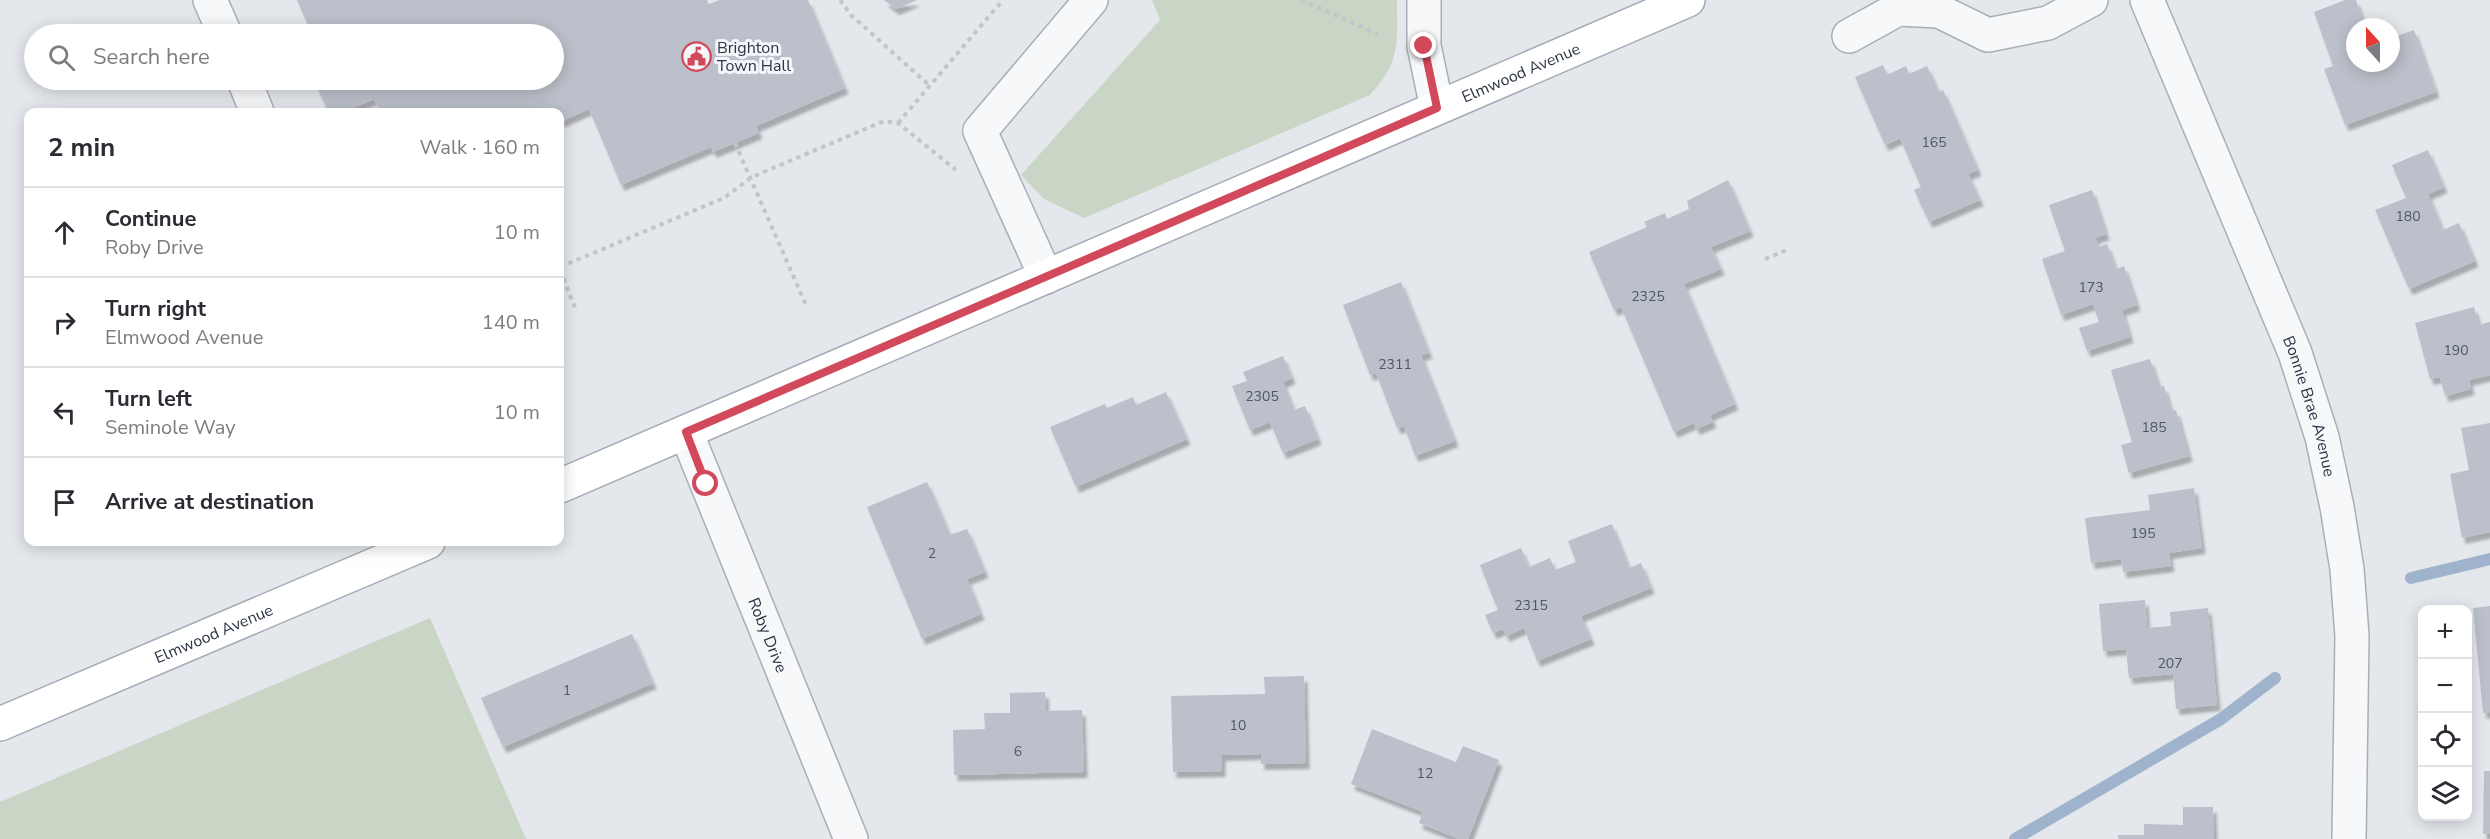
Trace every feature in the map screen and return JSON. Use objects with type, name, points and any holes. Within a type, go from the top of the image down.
[{"type":"main road","name":"Elmwood Avenue","points":[[564,484],[1688,0]]},
{"type":"main road","name":"Elmwood Avenue","points":[[0,724],[419,546]]},
{"type":"street","points":[[1046,277],[980,131],[1091,0]]},
{"type":"street","points":[[1424,0],[1424,46],[1437,108]]},
{"type":"street","points":[[1849,36],[1898,9],[1939,12],[1988,35],[2048,23],[2091,0]]},
{"type":"street","name":"Bonnie Brae Avenue","points":[[2147,0],[2295,353],[2322,437],[2337,507],[2348,580],[2352,636],[2349,839]]},
{"type":"street","points":[[212,1],[221,24]]},
{"type":"street","points":[[248,90],[255,108]]},
{"type":"street","name":"Roby Drive","points":[[686,432],[851,839]]},
{"type":"path","points":[[840,0],[851,15],[929,85]]},
{"type":"path","points":[[898,123],[1003,0]]},
{"type":"path","points":[[1301,0],[1378,34]]},
{"type":"path","points":[[564,266],[724,198],[752,177],[884,121],[898,123],[933,153]]},
{"type":"path","points":[[735,143],[752,177],[806,305]]},
{"type":"path","points":[[1765,259],[1787,250]]},
{"type":"path","points":[[564,278],[576,310]]},
{"type":"green space","points":[[1152,0],[1397,0],[1395,51],[1387,72],[1370,95],[1084,218],[1044,199],[1021,175],[1160,20]]},
{"type":"green space","points":[[430,618],[526,839],[0,839],[0,802]]},
{"type":"building","points":[[297,0],[707,0],[709,4],[720,0],[808,0],[845,88],[756,126],[759,133],[713,152],[711,147],[621,185],[589,109],[564,120],[564,108],[378,108],[374,99],[353,108],[326,108],[318,90],[564,90],[564,24],[308,24]]},
{"type":"building","points":[[884,0],[917,0],[896,9]]},
{"type":"building","points":[[2345,0],[2356,0],[2362,18],[2346,18],[2346,72],[2400,72],[2400,35],[2414,30],[2436,92],[2345,125],[2324,69],[2333,66],[2314,12]]},
{"type":"building","points":[[1883,65],[1887,75],[1906,66],[1909,74],[1927,66],[1939,92],[1943,90],[1978,170],[1968,174],[1980,200],[1929,222],[1914,190],[1921,187],[1900,138],[1885,145],[1855,77]]},
{"type":"building","points":[[2428,150],[2444,187],[2428,194],[2443,230],[2459,223],[2475,261],[2409,289],[2375,210],[2406,198],[2392,165]]},
{"type":"building","points":[[1728,180],[1750,231],[1711,247],[1721,269],[1684,284],[1735,404],[1710,415],[1713,422],[1696,429],[1694,423],[1674,432],[1621,307],[1614,310],[1589,252],[1647,227],[1644,222],[1665,213],[1667,219],[1689,209],[1687,201]]},
{"type":"building","points":[[2092,190],[2106,234],[2095,238],[2099,247],[2107,244],[2116,269],[2124,266],[2137,305],[2122,310],[2130,337],[2087,351],[2079,328],[2099,322],[2093,304],[2061,315],[2042,259],[2065,251],[2049,205]]},
{"type":"building","points":[[1401,282],[1429,353],[1421,355],[1455,441],[1415,456],[1404,426],[1397,428],[1376,373],[1370,375],[1343,305]]},
{"type":"building","points":[[2474,307],[2479,325],[2490,322],[2490,375],[2469,380],[2471,389],[2445,396],[2440,377],[2430,379],[2415,323]]},
{"type":"building","points":[[1283,356],[1292,378],[1283,382],[1294,410],[1305,406],[1318,439],[1283,453],[1270,422],[1250,430],[1232,386],[1247,381],[1243,372]]},
{"type":"building","points":[[2150,359],[2159,387],[2164,386],[2171,411],[2176,410],[2189,456],[2129,473],[2121,445],[2132,442],[2111,370]]},
{"type":"building","points":[[1166,392],[1187,439],[1076,487],[1050,427],[1105,404],[1107,408],[1133,397],[1136,405]]},
{"type":"building","points":[[2490,423],[2490,532],[2462,538],[2450,474],[2469,470],[2461,428]]},
{"type":"building","points":[[927,482],[950,535],[967,529],[985,572],[967,579],[981,614],[922,639],[867,507]]},
{"type":"building","points":[[2194,488],[2202,548],[2169,553],[2171,566],[2123,572],[2121,559],[2091,563],[2085,518],[2150,510],[2148,495]]},
{"type":"building","points":[[1612,524],[1629,568],[1641,563],[1651,588],[1581,616],[1591,639],[1537,661],[1524,628],[1506,636],[1503,629],[1493,633],[1485,615],[1498,610],[1480,565],[1521,548],[1529,567],[1550,558],[1555,570],[1576,562],[1568,541]]},
{"type":"building","points":[[2145,600],[2147,628],[2171,626],[2170,612],[2208,608],[2217,705],[2176,709],[2173,674],[2129,678],[2126,649],[2103,651],[2099,604]]},
{"type":"building","points":[[2490,606],[2490,712],[2483,713],[2473,608]]},
{"type":"building","points":[[632,634],[653,683],[503,747],[481,698]]},
{"type":"building","points":[[1304,676],[1306,763],[1261,764],[1261,754],[1222,755],[1222,771],[1173,772],[1171,696],[1265,694],[1264,677]]},
{"type":"building","points":[[1045,692],[1046,711],[1082,710],[1084,772],[954,775],[953,730],[985,729],[984,713],[1010,713],[1010,693]]},
{"type":"building","points":[[1372,729],[1456,762],[1463,746],[1499,760],[1468,839],[1459,839],[1419,823],[1423,812],[1351,784]]},
{"type":"building","points":[[2484,771],[2490,771],[2490,834],[2483,834]]},
{"type":"building","points":[[2183,807],[2213,807],[2214,839],[2118,839],[2118,835],[2144,835],[2144,824],[2183,825]]},
{"type":"waterway","points":[[2411,578],[2490,559]]},
{"type":"waterway","points":[[2015,839],[2221,719],[2275,678]]},
{"type":"place","name":"Brighton Town Hall","points":[[696,56]]},
{"type":"route","points":[[706,484],[686,432],[1437,108],[1424,46]]}]
